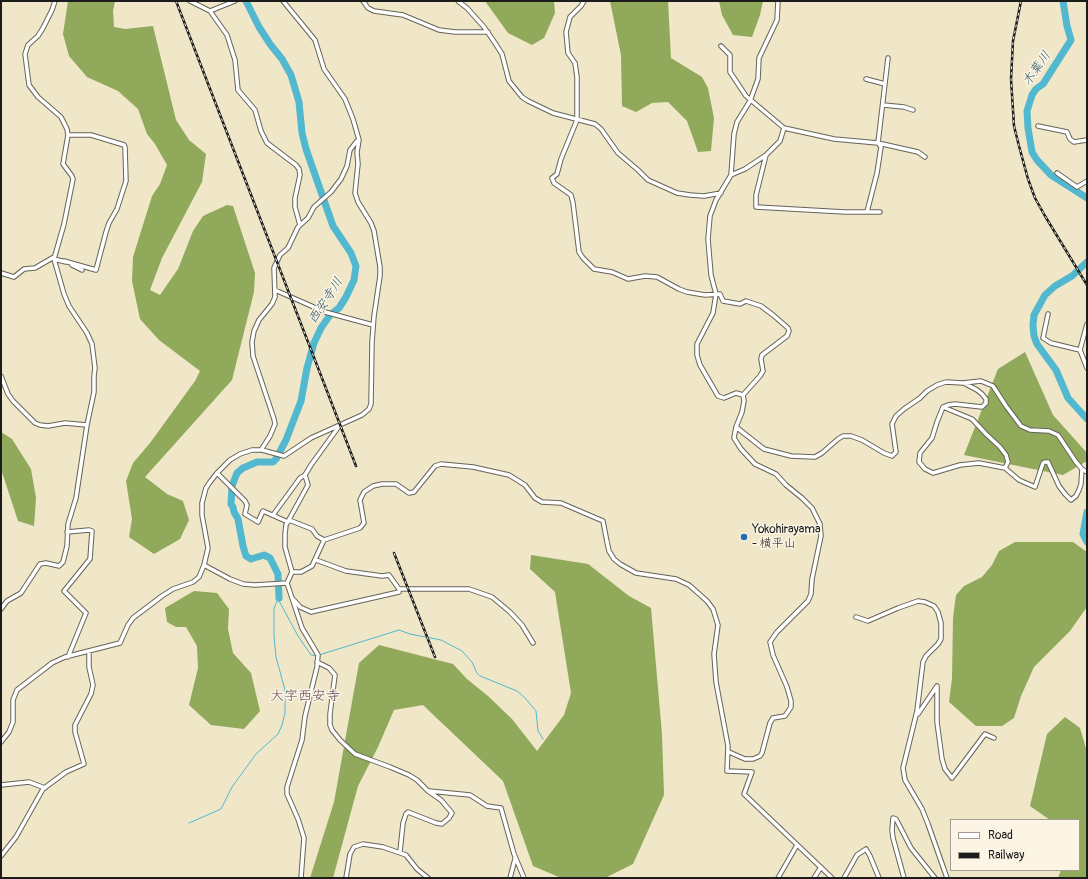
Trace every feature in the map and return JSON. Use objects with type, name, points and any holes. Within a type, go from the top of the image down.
[{"type":"street","points":[[1,609],[7,601],[21,593],[40,564],[46,563],[59,566],[62,564],[67,546],[67,532],[77,494],[87,425],[94,392],[95,368],[92,344],[67,300],[54,258],[64,224],[73,179],[63,164],[68,135],[67,129],[61,117],[38,97],[29,85],[25,54],[28,45],[38,36],[49,18],[55,1]]},
{"type":"street","points":[[190,1],[210,11],[227,36],[235,60],[238,90],[255,110],[261,131],[267,143],[298,168],[300,175],[295,198],[295,207],[300,225]]},
{"type":"street","points":[[210,11],[235,1]]},
{"type":"street","points":[[1,742],[13,722],[13,700],[18,690],[52,663],[68,657],[120,643],[128,625],[133,618],[173,589],[193,582],[199,577],[204,565],[208,548],[202,515],[202,503],[206,488],[217,473],[230,460],[240,454],[252,450],[261,450],[284,456],[311,438],[362,415],[367,412],[371,404],[371,348],[380,267],[374,231],[371,223],[358,202],[355,193],[358,164],[356,152],[359,140],[345,99],[324,69],[315,40],[283,1]]},
{"type":"street","points":[[363,1],[368,8],[374,11],[403,15],[439,30],[455,32],[488,32]]},
{"type":"street","points":[[458,1],[467,8],[488,32],[502,54],[509,81],[522,97],[553,113],[595,124],[601,129],[618,153],[648,180],[672,191],[690,195],[704,196],[721,193]]},
{"type":"street","points":[[584,1],[582,6],[570,17],[566,32],[568,53],[575,63],[577,77],[577,120],[561,159],[557,174],[552,178],[554,183],[571,195],[579,252],[594,269],[612,272],[628,279],[649,276],[657,277],[687,292],[705,295],[720,294],[723,301],[740,304],[746,301],[761,306],[788,328],[789,331],[787,336],[762,355],[761,359],[763,371],[742,395]]},
{"type":"street","points":[[742,395],[736,393],[724,398],[718,396],[700,365],[697,344],[713,313],[716,294],[712,275],[708,239],[710,216],[716,200],[731,175],[734,134],[737,122],[750,101],[758,79],[759,58],[777,20],[778,1]]},
{"type":"street","points":[[721,46],[730,55],[730,72],[750,101],[784,128],[834,139],[878,143],[918,152],[925,157]]},
{"type":"street","points":[[867,212],[877,173],[881,146],[878,143],[884,105],[888,58]]},
{"type":"street","points":[[866,79],[885,84]]},
{"type":"street","points":[[884,105],[904,107],[913,110]]},
{"type":"street","points":[[1038,126],[1067,132],[1074,142],[1087,140]]},
{"type":"street","points":[[731,175],[745,169],[766,155],[780,141],[784,128]]},
{"type":"street","points":[[1,273],[14,277],[24,270],[35,268],[54,258],[96,270],[109,222],[117,209],[126,181],[125,147],[124,145],[91,135],[68,135]]},
{"type":"street","points":[[261,450],[274,428],[274,419],[253,356],[252,342],[254,331],[259,320],[272,304],[275,297],[274,268],[280,255],[288,248],[300,225],[308,218],[314,207],[331,192],[341,179],[347,166],[350,150],[359,140]]},
{"type":"street","points":[[766,155],[756,195],[756,207],[880,212]]},
{"type":"street","points":[[1057,173],[1077,187],[1087,182]]},
{"type":"street","points":[[275,290],[325,312],[373,325]]},
{"type":"street","points":[[1048,314],[1043,338],[1051,343],[1080,350]]},
{"type":"street","points":[[1087,324],[1080,350],[1087,368]]},
{"type":"street","points":[[1,376],[8,394],[13,401],[35,423],[48,426],[65,423],[87,425]]},
{"type":"street","points":[[736,427],[764,449],[791,456],[815,457],[843,436],[851,436],[862,440],[892,456],[896,452],[892,424],[896,416],[927,390],[937,385],[946,382],[963,383],[981,381],[993,386],[1021,426],[1030,430],[1049,431],[1058,435],[1082,469],[1087,472]]},
{"type":"street","points":[[963,383],[982,394],[986,399],[986,403],[982,407],[955,404],[943,407],[932,438],[920,453],[919,462],[925,469],[933,473],[972,463],[1005,468],[1019,480],[1034,487],[1042,463],[1048,462],[1059,486],[1071,500],[1076,496],[1079,490],[1082,469]]},
{"type":"street","points":[[729,752],[745,758],[753,759],[760,756],[770,723],[773,718],[785,716],[791,707],[787,687],[773,655],[770,642],[808,601],[811,594],[812,579],[821,536],[820,524],[812,508],[776,474],[755,464],[741,449],[734,438],[736,427],[742,412],[744,401],[742,395]]},
{"type":"street","points":[[943,407],[972,419],[1006,455],[1008,462],[1005,468]]},
{"type":"street","points":[[273,515],[300,478],[305,475],[340,424]]},
{"type":"street","points":[[217,473],[245,501],[247,505],[245,514],[258,522],[263,512],[273,515],[312,529],[317,536],[324,540],[360,528],[364,522],[360,500],[364,492],[373,486],[382,484],[396,484],[408,493],[414,492],[436,466],[441,464],[473,467],[497,471],[509,475],[525,485],[535,498],[542,502],[561,503],[603,521],[606,542],[614,559],[624,567],[636,573],[676,579],[689,585],[701,595],[713,609],[718,625],[714,654],[716,682],[728,737],[729,752],[727,771],[752,772],[744,794],[832,878]]},
{"type":"street","points":[[301,878],[304,838],[298,819],[286,794],[302,740],[308,698],[318,655],[302,628],[287,583],[292,572],[285,547],[285,534],[288,521],[308,485],[305,475]]},
{"type":"street","points":[[67,532],[92,531],[90,559],[64,591],[86,613],[68,657]]},
{"type":"street","points":[[292,572],[301,572],[312,566],[324,540]]},
{"type":"street","points":[[316,560],[346,571],[382,576],[389,575],[399,589],[469,589],[492,597],[522,624],[533,643]]},
{"type":"street","points":[[204,565],[243,584],[255,585],[287,583]]},
{"type":"street","points":[[292,598],[300,607],[311,612],[399,592]]},
{"type":"street","points":[[856,617],[868,621],[898,608],[918,602],[925,602],[934,606],[938,612],[941,623],[941,639],[926,656],[923,662],[915,718],[904,762],[903,774],[928,824],[947,878]]},
{"type":"street","points":[[1,856],[16,837],[45,788],[66,772],[84,764],[75,732],[75,725],[91,694],[93,685],[89,667],[89,651]]},
{"type":"street","points":[[317,662],[329,668],[335,675],[330,725],[340,740],[354,754],[409,775],[417,780],[428,791],[445,803],[452,813],[446,822],[442,824],[408,812],[403,823],[400,852]]},
{"type":"street","points":[[915,718],[930,694],[937,686],[937,722],[942,759],[945,769],[952,778],[985,734],[994,738]]},
{"type":"street","points":[[1,785],[29,782],[45,788]]},
{"type":"street","points":[[428,791],[470,795],[487,806],[501,808],[515,859],[524,878]]},
{"type":"street","points":[[904,878],[893,838],[893,818],[896,819],[911,848],[935,878]]},
{"type":"street","points":[[346,878],[350,854],[354,847],[363,844],[383,847],[406,855],[428,878]]},
{"type":"street","points":[[778,878],[797,845]]},
{"type":"street","points":[[844,878],[857,855],[866,849],[879,878]]},
{"type":"street","points":[[510,878],[515,859]]},
{"type":"street","points":[[814,878],[821,867]]},
{"type":"green space","points":[[68,1],[115,1],[113,11],[114,27],[125,29],[153,26],[176,120],[189,140],[206,154],[202,182],[162,258],[150,290],[160,295],[178,269],[193,231],[203,216],[227,205],[233,206],[255,273],[254,292],[232,380],[145,477],[167,494],[183,501],[189,520],[180,539],[154,554],[129,537],[132,519],[126,481],[133,463],[150,443],[195,381],[200,371],[159,340],[140,319],[132,281],[133,257],[152,196],[160,184],[167,165],[155,144],[147,134],[138,109],[118,91],[87,77],[69,56],[63,34]]},
{"type":"green space","points":[[485,1],[554,1],[555,13],[544,38],[532,45],[508,33]]},
{"type":"green space","points":[[610,1],[668,1],[671,58],[702,77],[708,88],[714,118],[711,151],[698,152],[687,121],[668,102],[652,103],[636,112],[622,106],[621,55]]},
{"type":"green space","points":[[719,1],[763,1],[760,15],[752,37],[733,35],[722,15]]},
{"type":"green space","points":[[1025,352],[1053,415],[1087,453],[1087,461],[1063,475],[964,455],[998,369]]},
{"type":"green space","points":[[1,432],[12,439],[31,469],[36,498],[34,526],[18,521],[1,469]]},
{"type":"green space","points":[[1015,542],[1073,542],[1087,552],[1087,607],[1070,631],[1034,667],[1021,696],[1014,718],[1002,726],[976,726],[949,702],[952,678],[953,618],[956,595],[964,586],[982,577],[992,565],[999,551]]},
{"type":"green space","points":[[531,555],[588,564],[629,596],[651,608],[662,734],[664,795],[633,864],[605,878],[561,878],[533,866],[503,781],[423,705],[394,710],[378,747],[358,786],[333,878],[310,878],[334,802],[359,663],[379,645],[453,664],[467,679],[488,696],[512,719],[537,751],[564,715],[571,693],[555,592],[530,569]]},
{"type":"green space","points":[[194,591],[217,593],[229,609],[228,629],[233,653],[251,673],[260,711],[244,729],[211,725],[189,705],[198,668],[197,646],[186,627],[176,627],[167,622],[165,608]]},
{"type":"green space","points":[[1065,717],[1080,728],[1087,752],[1087,878],[1058,878],[1061,871],[1080,871],[1080,819],[1049,819],[1030,806],[1047,734]]},
{"type":"waterway","name":"西安寺川","points":[[246,1],[259,27],[282,59],[291,75],[299,102],[302,133],[306,149],[333,226],[351,253],[356,266],[354,280],[346,297],[339,308],[330,315],[321,328],[314,343],[307,368],[301,401],[286,440],[276,459],[273,462],[257,462],[243,468],[237,473],[232,486],[231,504],[238,519],[246,556],[251,559],[264,555],[270,558],[278,574],[279,598]]},
{"type":"waterway","name":"木葉川","points":[[1063,1],[1071,40],[1043,84],[1036,89],[1032,95],[1027,111],[1028,128],[1032,152],[1037,160],[1051,175],[1087,198]]},
{"type":"waterway","name":"木葉川","points":[[1087,262],[1072,276],[1055,286],[1045,295],[1034,315],[1033,325],[1034,336],[1037,344],[1056,370],[1068,398],[1087,419]]},
{"type":"waterway","name":"木葉川","points":[[1087,512],[1083,534],[1087,542]]},
{"type":"waterway","points":[[189,823],[221,809],[232,787],[256,754],[278,734],[282,725],[285,713],[285,690],[276,657],[274,636],[274,608],[278,599],[298,636],[311,655],[316,656]]},
{"type":"waterway","points":[[319,655],[399,630],[410,634],[441,640],[462,651],[472,662],[480,676],[517,691],[525,698],[536,711],[538,731],[543,739]]},
{"type":"railway","points":[[176,1],[356,466]]},
{"type":"railway","points":[[1021,1],[1013,41],[1011,79],[1014,126],[1028,179],[1035,198],[1087,285]]},
{"type":"railway","points":[[394,553],[435,657]]},
{"type":"place","name":"Yokohirayama - 横平山","points":[[744,537]]},
{"type":"district","name":"大字西安寺","points":[[305,696]]}]
